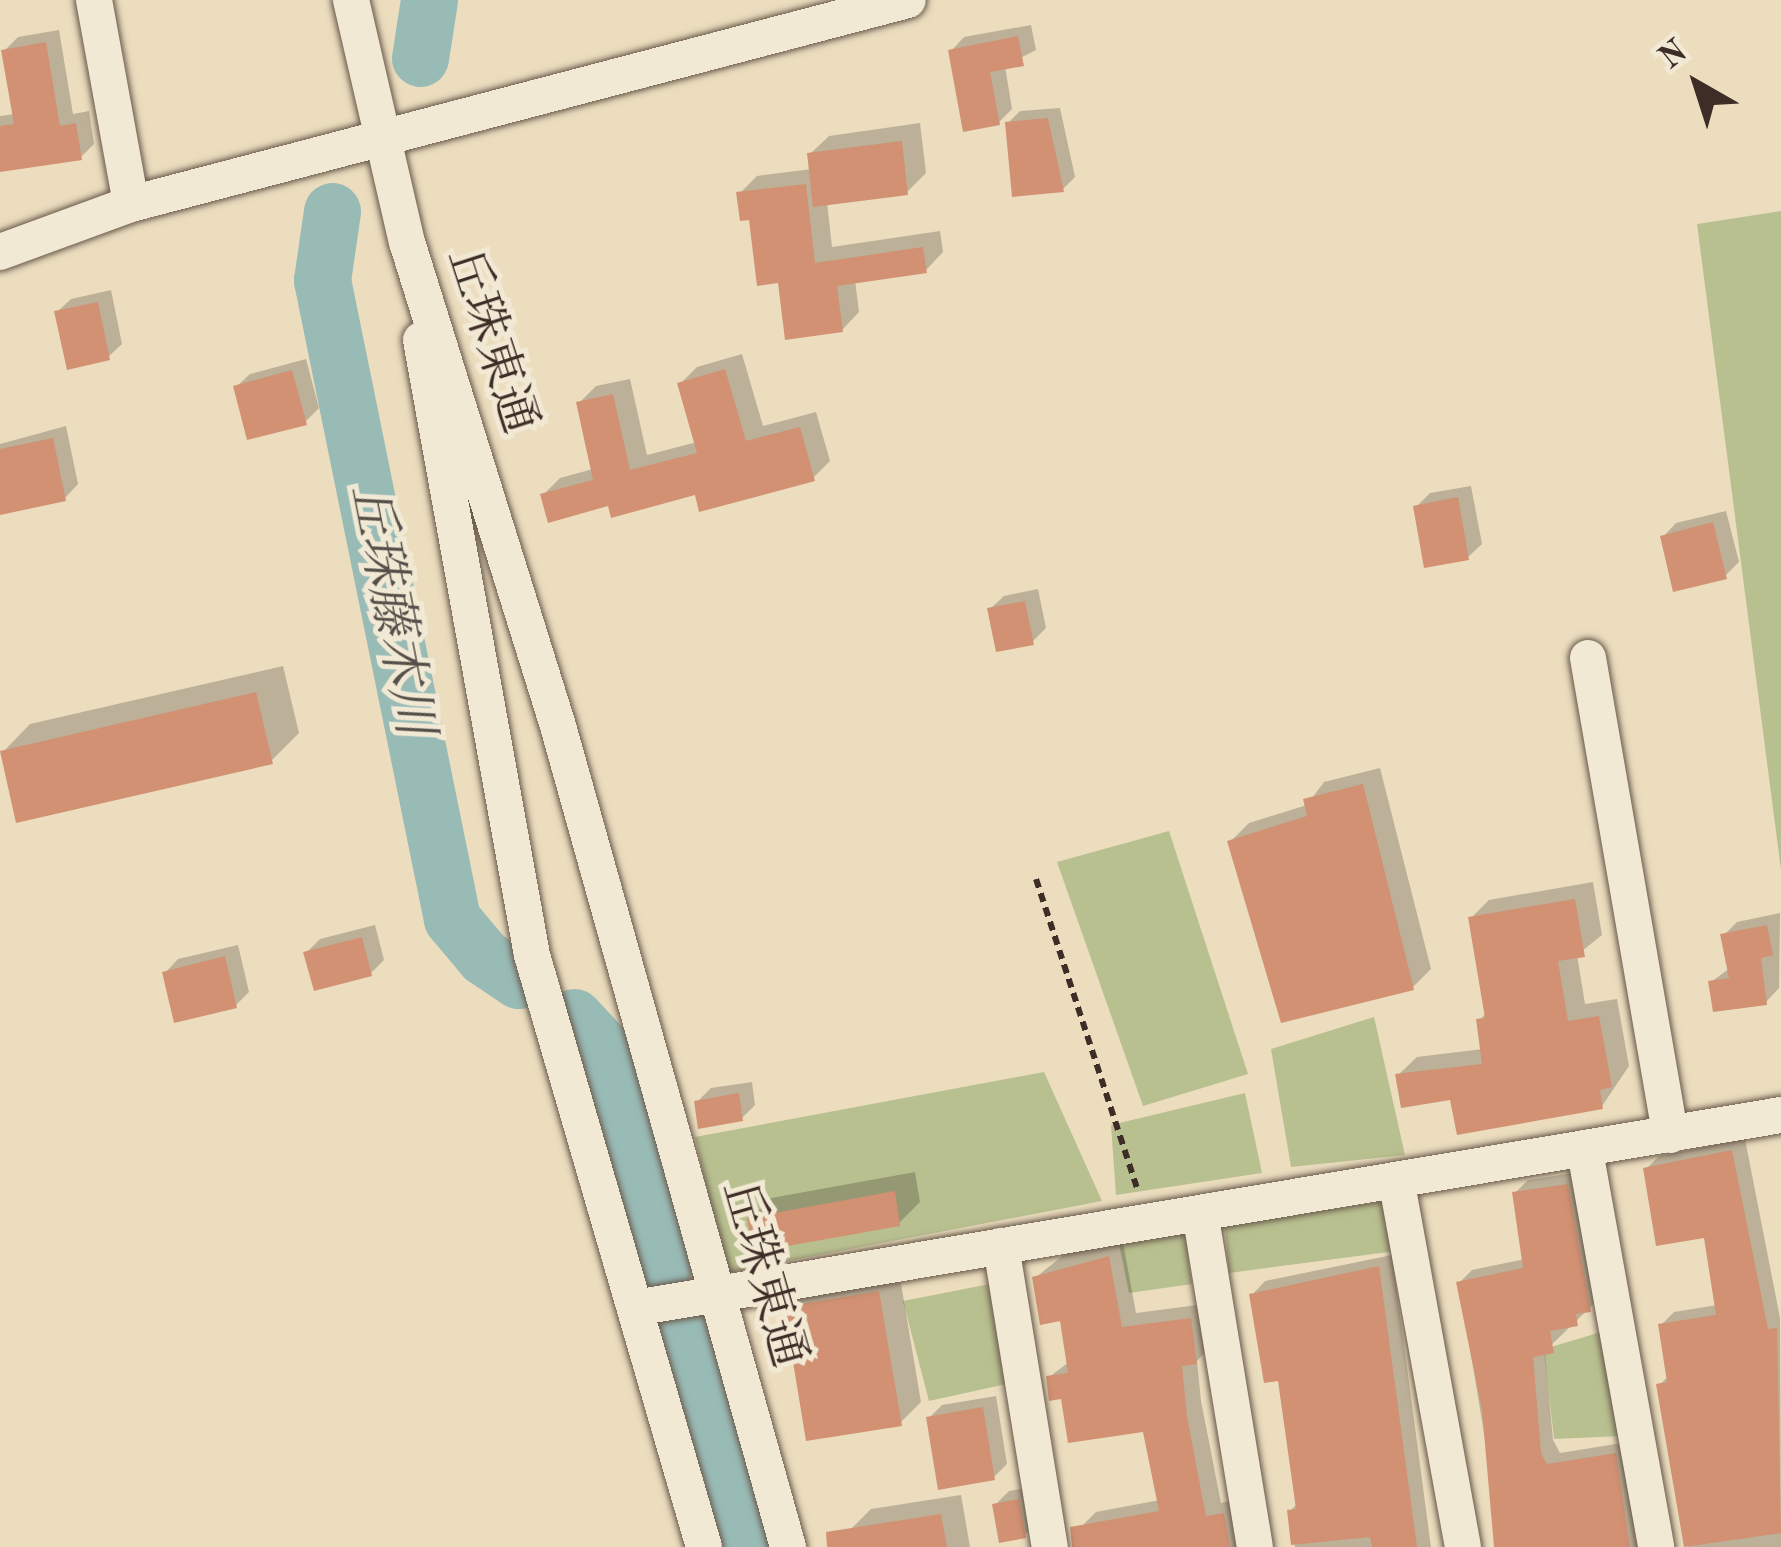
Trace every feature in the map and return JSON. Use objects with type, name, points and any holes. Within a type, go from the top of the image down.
[{"type":"street","points":[[94,0],[131,204]]},
{"type":"street","points":[[352,0],[378,136],[407,242]]},
{"type":"street","points":[[0,252],[131,204],[908,0]]},
{"type":"street","name":"丘珠東通","points":[[407,242],[532,955],[704,1547]]},
{"type":"street","name":"丘珠東通","points":[[407,242],[551,703],[788,1547]]},
{"type":"street","points":[[1588,658],[1670,1135]]},
{"type":"street","points":[[635,1308],[718,1291],[1201,1218],[1670,1135],[1780,1125]]},
{"type":"street","points":[[1585,1151],[1656,1547]]},
{"type":"street","points":[[1397,1184],[1463,1547]]},
{"type":"street","points":[[1201,1218],[1255,1547]]},
{"type":"street","points":[[1001,1246],[1050,1547]]},
{"type":"path","points":[[1036,879],[1149,1226]]},
{"type":"green space","points":[[1781,211],[1781,870],[1697,224]]},
{"type":"green space","points":[[1169,831],[1248,1074],[1143,1106],[1057,862]]},
{"type":"green space","points":[[1374,1017],[1405,1155],[1291,1167],[1271,1049]]},
{"type":"green space","points":[[1044,1072],[1102,1201],[726,1273],[695,1137]]},
{"type":"green space","points":[[1245,1093],[1262,1173],[1116,1195],[1111,1125]]},
{"type":"green space","points":[[1386,1201],[1396,1251],[1229,1273],[1225,1226]]},
{"type":"green space","points":[[1185,1230],[1192,1284],[1129,1293],[1119,1244]]},
{"type":"green space","points":[[995,1283],[1011,1383],[929,1401],[903,1301]]},
{"type":"green space","points":[[1601,1332],[1622,1436],[1554,1439],[1544,1349]]},
{"type":"building","points":[[1018,36],[1024,66],[990,72],[1000,125],[963,132],[948,50]]},
{"type":"building","points":[[46,42],[60,126],[76,123],[82,160],[0,172],[0,126],[14,124],[1,50]]},
{"type":"building","points":[[1048,118],[1064,192],[1012,197],[1005,122]]},
{"type":"building","points":[[902,141],[908,195],[813,207],[807,153]]},
{"type":"building","points":[[806,184],[815,263],[923,247],[927,273],[837,286],[843,332],[785,340],[778,283],[757,286],[749,220],[740,221],[736,192]]},
{"type":"building","points":[[98,302],[110,360],[67,370],[54,311]]},
{"type":"building","points":[[725,369],[746,441],[800,427],[815,481],[699,512],[695,495],[611,518],[608,506],[548,523],[540,494],[593,480],[576,402],[613,394],[630,470],[697,453],[677,383]]},
{"type":"building","points":[[292,370],[307,425],[247,440],[233,386]]},
{"type":"building","points":[[53,438],[66,501],[0,515],[0,449]]},
{"type":"building","points":[[1458,497],[1469,560],[1424,568],[1413,506]]},
{"type":"building","points":[[1713,522],[1727,579],[1673,592],[1660,536]]},
{"type":"building","points":[[1025,601],[1034,645],[996,652],[987,608]]},
{"type":"building","points":[[256,692],[273,764],[16,823],[0,751]]},
{"type":"building","points":[[1363,784],[1414,990],[1281,1023],[1227,841],[1307,816],[1303,799]]},
{"type":"building","points":[[1575,899],[1585,957],[1558,961],[1568,1021],[1599,1016],[1612,1087],[1600,1090],[1603,1109],[1457,1135],[1450,1100],[1401,1108],[1395,1074],[1482,1064],[1476,1019],[1485,1018],[1468,917]]},
{"type":"building","points":[[1767,925],[1773,955],[1761,958],[1767,1005],[1713,1012],[1708,981],[1729,978],[1720,934]]},
{"type":"building","points":[[362,937],[372,976],[314,991],[303,952]]},
{"type":"building","points":[[225,956],[237,1008],[174,1023],[162,972]]},
{"type":"building","points":[[739,1093],[743,1121],[698,1129],[694,1101]]},
{"type":"building","points":[[1732,1150],[1768,1329],[1777,1328],[1781,1533],[1684,1547],[1656,1384],[1667,1382],[1658,1324],[1716,1315],[1704,1238],[1656,1246],[1643,1168]]},
{"type":"building","points":[[1568,1184],[1591,1312],[1576,1314],[1578,1326],[1550,1331],[1554,1353],[1533,1357],[1541,1453],[1547,1464],[1616,1453],[1630,1547],[1494,1547],[1482,1410],[1456,1282],[1523,1268],[1512,1192]]},
{"type":"building","points":[[895,1191],[900,1226],[753,1252],[747,1218]]},
{"type":"building","points":[[1109,1256],[1122,1327],[1191,1318],[1197,1364],[1182,1366],[1187,1417],[1206,1516],[1224,1513],[1230,1547],[1072,1547],[1070,1527],[1159,1511],[1143,1432],[1068,1443],[1061,1399],[1049,1401],[1046,1376],[1068,1373],[1060,1321],[1040,1325],[1032,1277]]},
{"type":"building","points":[[1379,1266],[1417,1547],[1372,1547],[1370,1537],[1291,1545],[1287,1510],[1296,1509],[1278,1381],[1264,1383],[1249,1294]]},
{"type":"building","points":[[879,1291],[902,1426],[806,1441],[784,1307]]},
{"type":"building","points":[[983,1407],[995,1480],[938,1490],[926,1417]]},
{"type":"building","points":[[1019,1499],[1026,1538],[999,1543],[992,1504]]},
{"type":"building","points":[[941,1514],[947,1547],[827,1547],[826,1532]]},
{"type":"waterway","name":"丘珠藤木川","points":[[420,58],[429,0]]},
{"type":"waterway","name":"丘珠藤木川","points":[[332,211],[322,280],[452,919],[484,957],[518,980]]},
{"type":"waterway","name":"丘珠藤木川","points":[[574,1017],[600,1045],[664,1264]]},
{"type":"waterway","name":"丘珠藤木川","points":[[679,1318],[744,1547]]}]
